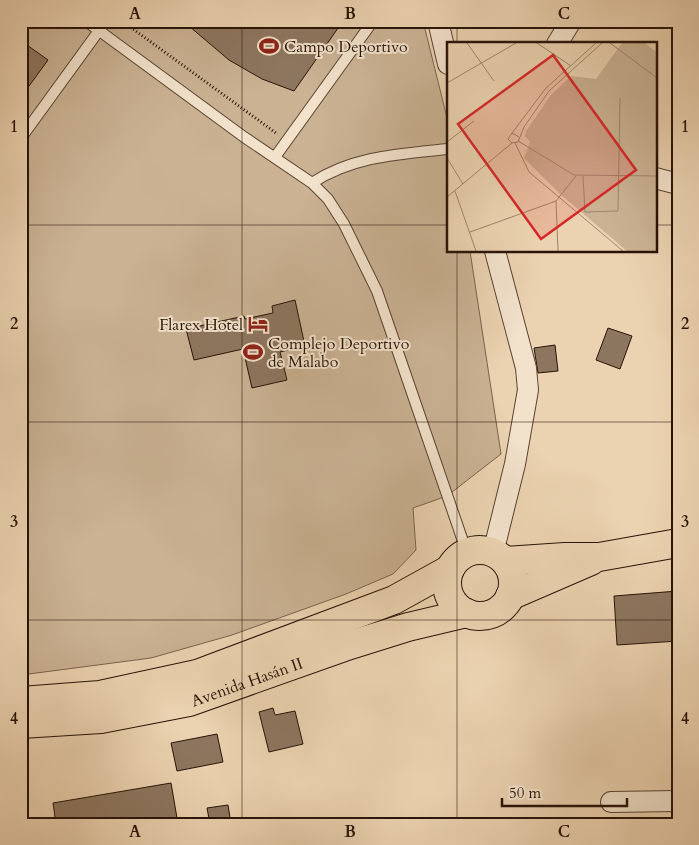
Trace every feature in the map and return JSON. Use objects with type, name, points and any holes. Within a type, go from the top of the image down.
[{"type":"main road","points":[[479,559],[513,582],[510,596],[501,608],[488,615],[467,613],[451,598],[447,584],[479,559],[566,556],[600,557],[678,543]]},
{"type":"main road","points":[[510,596],[544,583],[600,557]]},
{"type":"main road","name":"Avenida Hasán II","points":[[21,700],[100,695],[197,674],[394,600],[479,559]]},
{"type":"main road","name":"Avenida Hasán II","points":[[21,724],[101,719],[189,702],[344,647],[408,627],[467,613]]},
{"type":"street","points":[[438,21],[447,60]]},
{"type":"street","points":[[558,42],[572,21]]},
{"type":"street","points":[[656,178],[678,184]]},
{"type":"street","points":[[479,559],[515,464],[528,390],[526,368],[495,252]]},
{"type":"street","points":[[611,802],[678,801]]},
{"type":"lane","points":[[86,21],[321,191],[344,224],[377,292],[479,559]]},
{"type":"lane","points":[[21,138],[106,21]]},
{"type":"lane","points":[[275,157],[373,21]]},
{"type":"lane","points":[[312,183],[329,172],[352,163],[447,149]]},
{"type":"path","points":[[122,21],[287,141]]},
{"type":"shaded area","name":"Complejo Deportivo de Malabo","points":[[21,21],[423,21],[447,118],[447,252],[470,252],[501,454],[447,496],[413,508],[416,550],[393,574],[346,594],[232,635],[151,658],[21,675]]},
{"type":"building","name":"Campo Deportivo","points":[[183,21],[343,21],[294,91],[262,79],[229,60]]},
{"type":"building","points":[[27,45],[48,60],[21,97],[21,53]]},
{"type":"building","points":[[295,300],[305,346],[280,352],[287,380],[252,388],[243,349],[194,360],[186,329],[244,316],[245,319],[273,313],[272,306]]},
{"type":"building","points":[[608,328],[632,336],[620,369],[596,360]]},
{"type":"building","points":[[555,345],[558,371],[538,373],[534,348]]},
{"type":"building","points":[[678,591],[678,641],[617,645],[614,596]]},
{"type":"building","points":[[273,708],[275,715],[295,711],[303,744],[269,752],[259,712]]},
{"type":"building","points":[[217,734],[223,762],[177,771],[171,743]]},
{"type":"building","points":[[171,783],[178,824],[56,824],[53,803]]},
{"type":"building","points":[[228,805],[231,824],[210,824],[207,808]]},
{"type":"place","name":"Campo Deportivo","points":[[269,46]]},
{"type":"place","name":"Flarex Hotel","points":[[258,324]]},
{"type":"place","name":"Complejo Deportivo de Malabo","points":[[253,352]]}]
